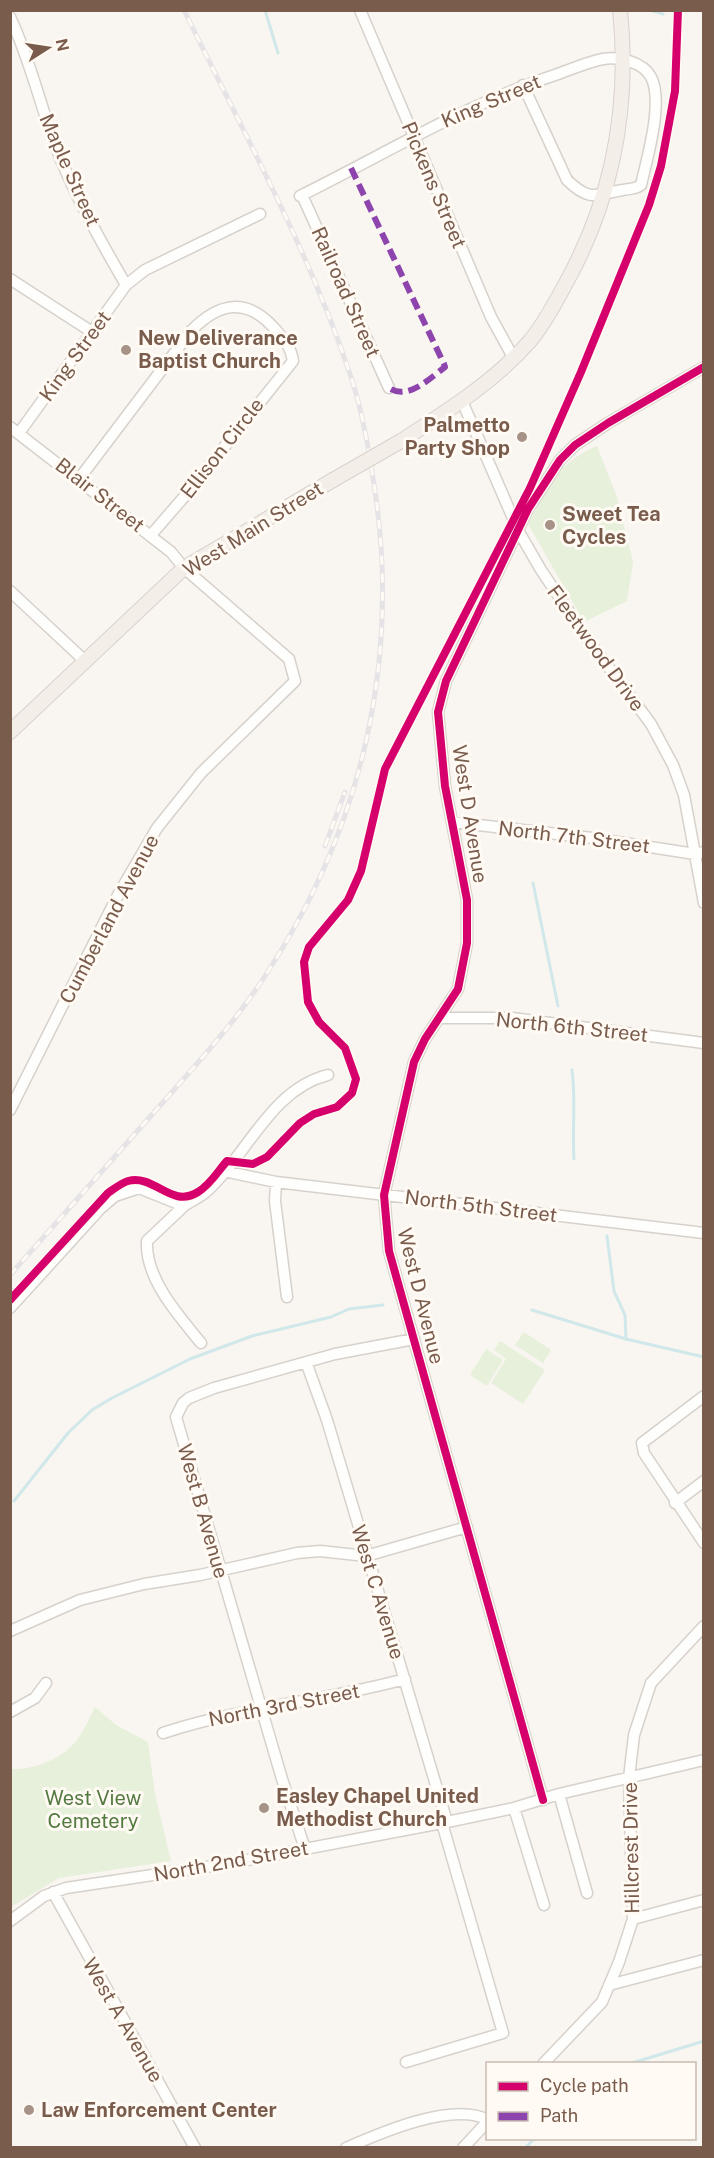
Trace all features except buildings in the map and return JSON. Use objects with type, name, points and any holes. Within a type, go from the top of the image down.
[{"type":"main road","name":"West Main Street","points":[[10,732],[184,568],[401,441],[462,402],[513,357],[546,321],[579,259],[605,195],[621,117],[623,59],[620,10]]},
{"type":"street","name":"Pickens Street","points":[[360,10],[491,317],[513,357]]},
{"type":"street","name":"Maple Street","points":[[10,17],[28,57],[55,144],[106,252],[126,285]]},
{"type":"street","name":"King Street","points":[[301,196],[413,135],[523,85],[603,59],[623,59]]},
{"type":"street","points":[[523,85],[567,180],[578,191],[605,195],[635,189],[641,185],[652,134],[656,92],[651,76],[643,68],[623,59]]},
{"type":"street","name":"Railroad Street","points":[[301,196],[390,388]]},
{"type":"street","name":"King Street","points":[[15,430],[92,333],[126,285],[145,270],[260,214]]},
{"type":"street","points":[[10,279],[92,333]]},
{"type":"street","name":"Ellison Circle","points":[[79,479],[191,331],[207,315],[226,307],[241,307],[267,320],[292,348],[293,361],[151,535]]},
{"type":"street","name":"West D Avenue","points":[[543,1800],[389,1251],[383,1208],[414,1062],[458,988],[466,944],[467,900],[445,786],[438,712],[447,681],[463,643],[538,492],[560,460],[575,445],[689,373],[704,367]]},
{"type":"street","name":"Fleetwood Drive","points":[[462,402],[519,532],[567,611],[656,734],[673,765],[684,795],[699,853],[704,903]]},
{"type":"street","name":"Blair Street","points":[[15,430],[151,535],[184,568]]},
{"type":"street","name":"Cumberland Avenue","points":[[10,1110],[118,895],[157,828],[201,773],[295,681],[289,659],[184,568]]},
{"type":"street","points":[[10,591],[85,661]]},
{"type":"street","name":"North 7th Street","points":[[452,822],[699,853]]},
{"type":"street","name":"North 6th Street","points":[[439,1018],[512,1018],[704,1043]]},
{"type":"street","points":[[201,1343],[163,1291],[146,1254],[147,1242],[184,1206],[207,1192],[275,1108],[308,1080],[328,1075]]},
{"type":"street","name":"North 5th Street","points":[[224,1171],[276,1182],[704,1233]]},
{"type":"street","points":[[276,1182],[275,1201],[287,1297]]},
{"type":"street","points":[[10,1308],[101,1208],[115,1196],[140,1188],[184,1206]]},
{"type":"street","name":"West B Avenue","points":[[305,1849],[220,1571],[177,1417],[179,1410],[189,1398],[214,1388],[335,1354],[414,1339]]},
{"type":"street","name":"West C Avenue","points":[[306,1362],[327,1420],[366,1556],[405,1679],[503,2033],[406,2061]]},
{"type":"street","points":[[704,1396],[642,1443],[644,1453],[675,1503],[704,1543]]},
{"type":"street","points":[[675,1503],[704,1481]]},
{"type":"street","points":[[10,1631],[80,1600],[144,1584],[220,1571],[297,1553],[320,1551],[366,1556],[467,1527]]},
{"type":"street","name":"Hillcrest Drive","points":[[545,2062],[602,2002],[609,1985],[633,1919],[629,1778],[634,1735],[651,1683],[704,1626]]},
{"type":"street","name":"North 3rd Street","points":[[163,1733],[222,1716],[358,1692],[405,1679]]},
{"type":"street","points":[[10,1712],[35,1698],[46,1683]]},
{"type":"street","name":"North 2nd Street","points":[[10,1921],[44,1896],[66,1888],[226,1864],[514,1808],[559,1794],[704,1760]]},
{"type":"street","points":[[559,1794],[587,1893]]},
{"type":"street","points":[[514,1808],[544,1905]]},
{"type":"street","name":"West A Avenue","points":[[53,1892],[195,2148]]},
{"type":"street","points":[[633,1919],[704,1900]]},
{"type":"street","points":[[609,1985],[704,1960]]},
{"type":"street","points":[[345,2148],[377,2134],[434,2118],[476,2114],[486,2119]]},
{"type":"street","points":[[462,2148],[486,2122]]},
{"type":"green space","points":[[597,446],[617,497],[633,562],[627,601],[584,622],[528,524],[548,488],[563,468],[572,460]]},
{"type":"green space","points":[[524,1332],[551,1350],[543,1363],[515,1345]]},
{"type":"green space","points":[[500,1341],[545,1370],[523,1404],[491,1383],[506,1359],[494,1350]]},
{"type":"green space","points":[[486,1349],[503,1360],[487,1386],[470,1375]]},
{"type":"green space","name":"West View Cemetery","points":[[95,1707],[116,1725],[148,1742],[155,1794],[171,1861],[59,1878],[11,1907],[11,1769],[29,1768],[64,1753],[80,1736]]},
{"type":"waterway","points":[[265,10],[278,53]]},
{"type":"waterway","points":[[650,10],[663,14]]},
{"type":"waterway","points":[[533,883],[558,1006]]},
{"type":"waterway","points":[[572,1070],[574,1159]]},
{"type":"waterway","points":[[607,1236],[614,1291],[625,1315],[626,1339]]},
{"type":"waterway","points":[[14,1501],[68,1433],[92,1410],[112,1398],[190,1359],[252,1336],[331,1317],[349,1309],[383,1305]]},
{"type":"waterway","points":[[532,1310],[626,1339],[704,1357]]},
{"type":"waterway","points":[[636,2062],[704,2041]]},
{"type":"waterway","points":[[525,2148],[533,2140]]},
{"type":"railway","points":[[10,1275],[214,1044],[265,976],[300,918],[328,858],[351,797],[368,734],[378,670],[382,605],[380,539],[368,447],[354,386],[333,327],[294,235],[184,10]]},
{"type":"railway","points":[[325,846],[345,792]]},
{"type":"marked path","points":[[351,168],[445,367],[411,390],[404,392],[389,388]]},
{"type":"cycle path","points":[[10,1300],[108,1193],[120,1185],[138,1180],[171,1194],[188,1196],[206,1186],[227,1161],[253,1164],[267,1157],[300,1123],[314,1114],[337,1107],[352,1093],[356,1079],[345,1048],[319,1022],[308,1002],[304,962],[309,947],[348,900],[361,871],[385,769],[530,488],[581,372],[649,205],[661,166],[675,91],[678,10]]},
{"type":"cycle path","points":[[543,1800],[389,1251],[384,1195],[414,1062],[425,1039],[458,989],[467,943],[467,900],[445,786],[438,712],[446,681],[528,509],[560,460],[575,445],[608,423],[704,367]]},
{"type":"place","name":"New Deliverance Baptist Church","points":[[126,350]]},
{"type":"place","name":"Palmetto Party Shop","points":[[522,437]]},
{"type":"place","name":"Sweet Tea Cycles","points":[[550,525]]},
{"type":"place","name":"Easley Chapel United Methodist Church","points":[[264,1808]]},
{"type":"place","name":"Law Enforcement Center","points":[[29,2110]]}]
